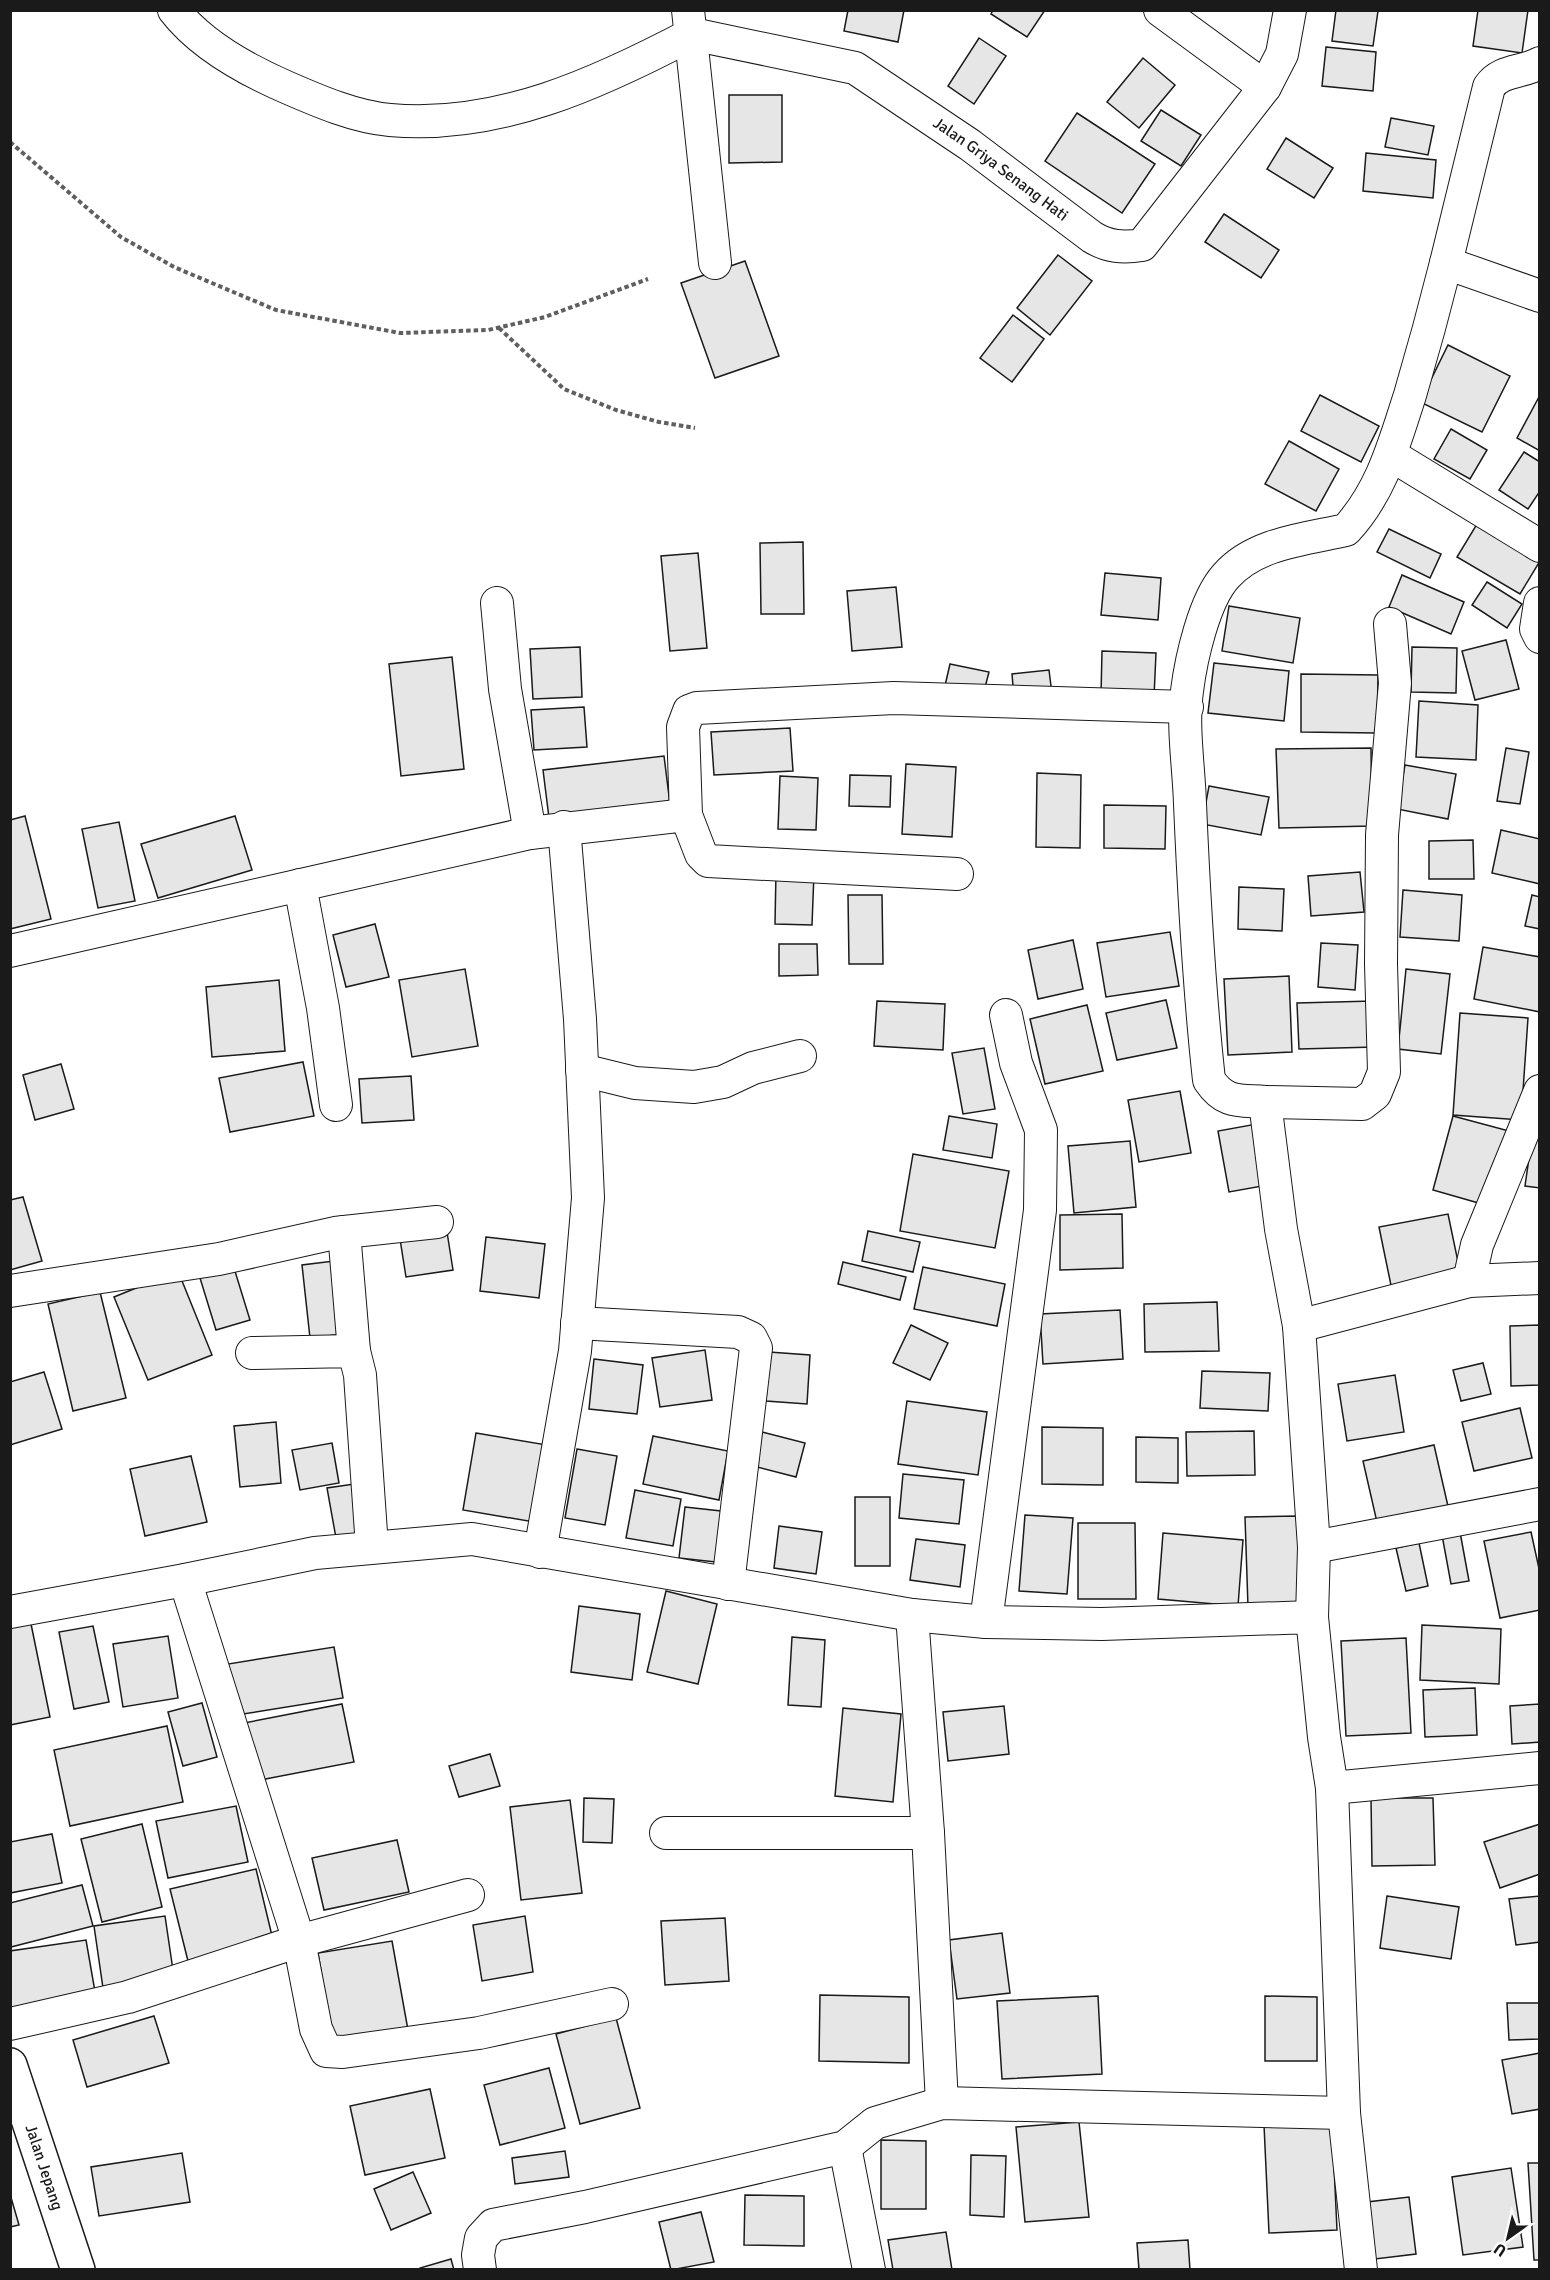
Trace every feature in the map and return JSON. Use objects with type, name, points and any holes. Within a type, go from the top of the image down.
[{"type":"street","points":[[174,10],[219,50],[261,76],[324,104],[388,120],[455,121],[522,107],[604,79],[690,22],[715,263]]},
{"type":"street","points":[[1160,10],[1265,87]]},
{"type":"street","name":"Jalan Griya Senang Hati","points":[[690,22],[855,68],[970,145],[1092,237],[1104,244],[1125,247],[1142,245],[1265,87],[1282,54],[1290,10]]},
{"type":"street","points":[[1390,624],[1395,682],[1382,835],[1381,964],[1384,1072],[1375,1094],[1362,1104],[1230,1100],[1218,1094],[1209,1080],[1193,879],[1186,691],[1202,624],[1215,591],[1226,576],[1243,560],[1269,548],[1346,530],[1378,487],[1391,455],[1426,342],[1489,87],[1493,81],[1504,74],[1539,63]]},
{"type":"street","points":[[1446,263],[1539,296]]},
{"type":"street","points":[[1391,455],[1539,546]]},
{"type":"street","points":[[497,603],[505,689],[530,833]]},
{"type":"street","points":[[1539,603],[1536,629],[1539,637]]},
{"type":"street","points":[[957,874],[708,861],[701,854],[686,815],[683,727],[689,711],[697,708],[894,699],[1187,708]]},
{"type":"street","points":[[10,951],[530,833],[564,827],[686,815]]},
{"type":"street","points":[[540,1552],[577,1323],[588,1198],[582,1070],[564,827]]},
{"type":"street","points":[[300,885],[323,1008],[336,1105]]},
{"type":"street","points":[[986,1622],[1040,1210],[1041,1130],[1016,1063],[1006,1015]]},
{"type":"street","points":[[582,1070],[635,1083],[694,1087],[723,1082],[753,1068],[800,1056]]},
{"type":"street","points":[[1469,1281],[1477,1245],[1539,1091]]},
{"type":"street","points":[[1265,1102],[1281,1229],[1299,1326],[1314,1547],[1312,1617],[1324,1737],[1332,1788],[1344,2113],[1361,2270]]},
{"type":"street","points":[[10,1291],[219,1259],[344,1232],[437,1222]]},
{"type":"street","points":[[344,1232],[354,1352],[360,1375],[372,1547]]},
{"type":"street","points":[[1299,1326],[1469,1281],[1539,1278]]},
{"type":"street","points":[[577,1323],[738,1332],[751,1338],[756,1348],[728,1584]]},
{"type":"street","points":[[252,1353],[354,1352]]},
{"type":"street","points":[[1314,1547],[1539,1504]]},
{"type":"street","points":[[10,1612],[185,1580],[315,1553],[472,1539],[912,1615],[986,1622],[1102,1624],[1312,1617]]},
{"type":"street","points":[[185,1580],[299,1941],[316,2029],[326,2051],[343,2052],[479,2033],[612,2004]]},
{"type":"street","points":[[912,1615],[928,1833],[942,2103]]},
{"type":"street","points":[[1332,1788],[1539,1768]]},
{"type":"street","points":[[666,1833],[928,1833]]},
{"type":"street","points":[[10,2024],[128,1997],[299,1941],[468,1895]]},
{"type":"street","name":"Jalan Jepang","points":[[10,2065],[78,2270]]},
{"type":"street","points":[[480,2270],[478,2255],[481,2238],[493,2225],[585,2207],[845,2147],[875,2123],[942,2103],[1344,2113]]},
{"type":"street","points":[[845,2147],[869,2270]]},
{"type":"path","points":[[10,142],[121,237],[174,267],[276,310],[400,333],[499,328],[545,317],[648,279]]},
{"type":"path","points":[[499,328],[564,389],[616,410],[659,422],[695,428]]},
{"type":"building","points":[[848,10],[904,10],[898,42],[844,31]]},
{"type":"building","points":[[993,10],[1045,10],[1027,37],[991,14]]},
{"type":"building","points":[[1336,10],[1378,11],[1373,46],[1332,41]]},
{"type":"building","points":[[1478,10],[1528,10],[1522,53],[1473,46]]},
{"type":"building","points":[[979,38],[1006,56],[974,104],[948,86]]},
{"type":"building","points":[[1326,47],[1376,52],[1373,91],[1322,86]]},
{"type":"building","points":[[1143,58],[1175,85],[1139,128],[1107,102]]},
{"type":"building","points":[[729,95],[782,95],[782,162],[729,163]]},
{"type":"building","points":[[1161,110],[1201,135],[1181,166],[1141,141]]},
{"type":"building","points":[[1077,113],[1155,164],[1122,213],[1045,161]]},
{"type":"building","points":[[1391,118],[1434,126],[1428,155],[1385,147]]},
{"type":"building","points":[[1286,138],[1333,168],[1314,198],[1267,169]]},
{"type":"building","points":[[1366,153],[1436,160],[1433,198],[1363,191]]},
{"type":"building","points":[[1224,214],[1279,250],[1261,278],[1205,242]]},
{"type":"building","points":[[1058,255],[1092,281],[1050,335],[1017,308]]},
{"type":"building","points":[[745,261],[779,356],[715,378],[681,283]]},
{"type":"building","points":[[1013,315],[1044,339],[1012,382],[980,358]]},
{"type":"building","points":[[1448,345],[1510,376],[1482,432],[1420,402]]},
{"type":"building","points":[[1320,395],[1379,426],[1361,462],[1301,431]]},
{"type":"building","points":[[1540,395],[1540,451],[1517,438]]},
{"type":"building","points":[[1451,429],[1487,450],[1470,479],[1434,459]]},
{"type":"building","points":[[1289,441],[1339,469],[1316,511],[1265,484]]},
{"type":"building","points":[[1524,452],[1540,462],[1540,491],[1528,509],[1499,490]]},
{"type":"building","points":[[1480,519],[1540,561],[1520,594],[1457,557]]},
{"type":"building","points":[[1389,529],[1441,554],[1430,578],[1377,552]]},
{"type":"building","points":[[803,542],[804,614],[761,614],[760,543]]},
{"type":"building","points":[[698,553],[707,648],[670,651],[661,556]]},
{"type":"building","points":[[1105,573],[1161,578],[1158,620],[1101,615]]},
{"type":"building","points":[[1402,575],[1464,602],[1451,634],[1389,607]]},
{"type":"building","points":[[1487,582],[1522,604],[1507,628],[1472,605]]},
{"type":"building","points":[[896,587],[902,647],[852,651],[847,591]]},
{"type":"building","points":[[1229,606],[1300,618],[1293,663],[1222,651]]},
{"type":"building","points":[[1506,640],[1519,689],[1475,700],[1462,651]]},
{"type":"building","points":[[580,647],[582,697],[533,699],[530,649]]},
{"type":"building","points":[[1412,647],[1457,648],[1456,693],[1411,692]]},
{"type":"building","points":[[1102,651],[1156,653],[1154,697],[1101,695]]},
{"type":"building","points":[[452,657],[464,769],[401,776],[389,664]]},
{"type":"building","points":[[1214,663],[1289,671],[1284,721],[1208,713]]},
{"type":"building","points":[[950,664],[989,672],[982,699],[944,690]]},
{"type":"building","points":[[1049,670],[1052,694],[1014,698],[1012,674]]},
{"type":"building","points":[[1301,674],[1378,675],[1377,733],[1301,732]]},
{"type":"building","points":[[1419,701],[1478,705],[1476,760],[1416,757]]},
{"type":"building","points":[[584,707],[587,747],[534,750],[531,710]]},
{"type":"building","points":[[790,728],[793,771],[714,775],[711,732]]},
{"type":"building","points":[[1371,748],[1372,826],[1279,828],[1276,749]]},
{"type":"building","points":[[1506,748],[1529,752],[1520,804],[1497,801]]},
{"type":"building","points":[[664,756],[670,804],[549,818],[543,770]]},
{"type":"building","points":[[906,764],[956,767],[952,837],[902,834]]},
{"type":"building","points":[[1405,765],[1456,774],[1448,819],[1397,809]]},
{"type":"building","points":[[1037,773],[1081,775],[1080,848],[1036,847]]},
{"type":"building","points":[[850,775],[891,776],[890,807],[849,806]]},
{"type":"building","points":[[780,776],[818,778],[816,830],[778,829]]},
{"type":"building","points":[[1209,786],[1269,797],[1261,835],[1202,824]]},
{"type":"building","points":[[1104,805],[1166,806],[1165,849],[1104,848]]},
{"type":"building","points":[[25,816],[51,919],[10,929],[10,820]]},
{"type":"building","points":[[235,816],[252,870],[158,898],[141,844]]},
{"type":"building","points":[[119,822],[135,901],[98,908],[82,829]]},
{"type":"building","points":[[1501,830],[1540,839],[1540,884],[1492,873]]},
{"type":"building","points":[[1473,840],[1474,879],[1429,879],[1429,841]]},
{"type":"building","points":[[776,872],[814,873],[812,925],[775,924]]},
{"type":"building","points":[[1360,872],[1364,912],[1311,916],[1308,876]]},
{"type":"building","points":[[1239,887],[1284,889],[1282,931],[1238,929]]},
{"type":"building","points":[[1403,890],[1462,895],[1459,941],[1400,937]]},
{"type":"building","points":[[848,895],[882,895],[883,964],[849,964]]},
{"type":"building","points":[[1532,895],[1540,897],[1540,929],[1525,926]]},
{"type":"building","points":[[375,924],[389,977],[346,987],[333,935]]},
{"type":"building","points":[[1170,932],[1179,986],[1106,997],[1097,943]]},
{"type":"building","points":[[1073,940],[1083,989],[1038,999],[1028,950]]},
{"type":"building","points":[[1321,943],[1358,945],[1355,990],[1318,987]]},
{"type":"building","points":[[779,944],[817,944],[818,975],[779,976]]},
{"type":"building","points":[[1483,947],[1540,957],[1540,1012],[1474,999]]},
{"type":"building","points":[[465,969],[478,1046],[412,1057],[399,980]]},
{"type":"building","points":[[1406,969],[1450,974],[1441,1054],[1398,1049]]},
{"type":"building","points":[[1289,976],[1292,1052],[1228,1055],[1224,979]]},
{"type":"building","points":[[279,980],[285,1051],[212,1057],[206,987]]},
{"type":"building","points":[[1166,1000],[1177,1048],[1117,1060],[1106,1013]]},
{"type":"building","points":[[877,1001],[945,1004],[943,1050],[874,1046]]},
{"type":"building","points":[[1373,1001],[1375,1047],[1299,1049],[1297,1003]]},
{"type":"building","points":[[1087,1005],[1103,1071],[1045,1084],[1030,1019]]},
{"type":"building","points":[[1460,1013],[1528,1018],[1521,1120],[1453,1115]]},
{"type":"building","points":[[984,1048],[995,1109],[963,1114],[952,1053]]},
{"type":"building","points":[[303,1062],[314,1116],[230,1132],[219,1078]]},
{"type":"building","points":[[61,1064],[74,1109],[35,1120],[23,1075]]},
{"type":"building","points":[[411,1076],[414,1120],[362,1123],[359,1079]]},
{"type":"building","points":[[1180,1091],[1191,1153],[1139,1162],[1128,1100]]},
{"type":"building","points":[[949,1116],[997,1124],[992,1158],[943,1150]]},
{"type":"building","points":[[1453,1116],[1509,1131],[1489,1206],[1433,1190]]},
{"type":"building","points":[[1262,1123],[1274,1184],[1229,1192],[1218,1131]]},
{"type":"building","points":[[1532,1137],[1540,1139],[1540,1188],[1525,1186]]},
{"type":"building","points":[[1130,1141],[1136,1207],[1074,1213],[1068,1146]]},
{"type":"building","points":[[913,1154],[1009,1171],[995,1248],[900,1231]]},
{"type":"building","points":[[23,1197],[42,1261],[10,1270],[10,1200]]},
{"type":"building","points":[[1122,1214],[1123,1268],[1060,1270],[1060,1215]]},
{"type":"building","points":[[1448,1214],[1462,1281],[1393,1295],[1379,1227]]},
{"type":"building","points":[[868,1231],[920,1242],[913,1272],[862,1261]]},
{"type":"building","points":[[447,1232],[453,1270],[406,1277],[400,1239]]},
{"type":"building","points":[[486,1237],[545,1244],[539,1298],[480,1291]]},
{"type":"building","points":[[342,1260],[351,1333],[310,1338],[302,1265]]},
{"type":"building","points":[[843,1262],[906,1277],[900,1300],[838,1284]]},
{"type":"building","points":[[923,1267],[1005,1284],[997,1326],[914,1309]]},
{"type":"building","points":[[234,1268],[250,1320],[216,1330],[200,1278]]},
{"type":"building","points":[[178,1271],[212,1355],[148,1380],[114,1297]]},
{"type":"building","points":[[100,1292],[126,1398],[73,1411],[48,1304]]},
{"type":"building","points":[[1217,1302],[1219,1351],[1145,1352],[1144,1304]]},
{"type":"building","points":[[1120,1310],[1123,1359],[1043,1364],[1040,1314]]},
{"type":"building","points":[[911,1325],[948,1343],[930,1380],[893,1363]]},
{"type":"building","points":[[1540,1325],[1540,1385],[1511,1386],[1510,1326]]},
{"type":"building","points":[[705,1350],[712,1400],[660,1407],[652,1358]]},
{"type":"building","points":[[769,1352],[810,1355],[807,1404],[766,1401]]},
{"type":"building","points":[[594,1359],[643,1365],[637,1414],[589,1409]]},
{"type":"building","points":[[1483,1363],[1491,1394],[1461,1401],[1453,1370]]},
{"type":"building","points":[[1202,1371],[1270,1373],[1268,1411],[1200,1408]]},
{"type":"building","points":[[44,1372],[62,1429],[10,1445],[10,1382]]},
{"type":"building","points":[[1395,1375],[1404,1432],[1347,1441],[1338,1384]]},
{"type":"building","points":[[907,1401],[987,1412],[978,1475],[898,1464]]},
{"type":"building","points":[[1520,1408],[1532,1458],[1474,1471],[1462,1422]]},
{"type":"building","points":[[276,1422],[281,1483],[240,1487],[234,1426]]},
{"type":"building","points":[[1042,1427],[1103,1428],[1103,1485],[1042,1484]]},
{"type":"building","points":[[1254,1431],[1255,1475],[1187,1476],[1186,1432]]},
{"type":"building","points":[[762,1432],[805,1443],[796,1477],[753,1466]]},
{"type":"building","points":[[476,1433],[547,1445],[534,1522],[463,1510]]},
{"type":"building","points":[[653,1436],[728,1451],[719,1500],[643,1484]]},
{"type":"building","points":[[1136,1437],[1178,1438],[1178,1483],[1136,1482]]},
{"type":"building","points":[[332,1443],[339,1483],[300,1490],[292,1450]]},
{"type":"building","points":[[1434,1445],[1450,1515],[1379,1531],[1363,1461]]},
{"type":"building","points":[[577,1449],[617,1456],[605,1525],[565,1518]]},
{"type":"building","points":[[191,1456],[207,1522],[145,1536],[130,1469]]},
{"type":"building","points":[[903,1474],[964,1480],[959,1524],[899,1518]]},
{"type":"building","points":[[361,1483],[370,1532],[336,1538],[327,1488]]},
{"type":"building","points":[[635,1490],[681,1499],[673,1546],[626,1538]]},
{"type":"building","points":[[855,1497],[890,1497],[890,1566],[855,1566]]},
{"type":"building","points":[[685,1507],[730,1512],[725,1563],[679,1558]]},
{"type":"building","points":[[1025,1515],[1073,1518],[1067,1594],[1019,1591]]},
{"type":"building","points":[[1297,1516],[1300,1606],[1248,1607],[1245,1517]]},
{"type":"building","points":[[1078,1523],[1135,1523],[1136,1599],[1078,1599]]},
{"type":"building","points":[[779,1526],[822,1532],[816,1574],[774,1568]]},
{"type":"building","points":[[1460,1532],[1469,1581],[1451,1584],[1442,1535]]},
{"type":"building","points":[[1531,1532],[1540,1573],[1540,1610],[1500,1618],[1484,1541]]},
{"type":"building","points":[[1163,1533],[1243,1540],[1238,1606],[1158,1599]]},
{"type":"building","points":[[916,1539],[965,1545],[960,1587],[910,1580]]},
{"type":"building","points":[[1419,1543],[1428,1586],[1406,1591],[1396,1548]]},
{"type":"building","points":[[666,1591],[717,1604],[698,1684],[647,1672]]},
{"type":"building","points":[[579,1606],[640,1614],[632,1680],[571,1672]]},
{"type":"building","points":[[30,1619],[50,1717],[10,1725],[10,1623]]},
{"type":"building","points":[[1422,1625],[1501,1629],[1499,1684],[1420,1680]]},
{"type":"building","points":[[93,1626],[109,1702],[74,1709],[59,1632]]},
{"type":"building","points":[[168,1636],[178,1698],[123,1707],[113,1644]]},
{"type":"building","points":[[792,1637],[825,1640],[821,1707],[788,1705]]},
{"type":"building","points":[[1406,1638],[1411,1733],[1346,1736],[1341,1641]]},
{"type":"building","points":[[334,1647],[343,1698],[237,1715],[228,1664]]},
{"type":"building","points":[[1475,1688],[1477,1735],[1425,1737],[1423,1690]]},
{"type":"building","points":[[202,1703],[217,1757],[183,1766],[168,1712]]},
{"type":"building","points":[[342,1704],[354,1762],[255,1781],[244,1723]]},
{"type":"building","points":[[1540,1704],[1540,1742],[1512,1744],[1510,1706]]},
{"type":"building","points":[[1004,1706],[1009,1754],[948,1761],[943,1712]]},
{"type":"building","points":[[843,1708],[901,1714],[893,1802],[835,1796]]},
{"type":"building","points":[[167,1726],[183,1802],[70,1826],[54,1750]]},
{"type":"building","points":[[490,1754],[500,1786],[459,1797],[449,1766]]},
{"type":"building","points":[[584,1798],[614,1799],[612,1843],[583,1842]]},
{"type":"building","points":[[1371,1798],[1433,1798],[1435,1865],[1372,1866]]},
{"type":"building","points":[[570,1800],[582,1893],[521,1900],[510,1807]]},
{"type":"building","points":[[236,1806],[248,1862],[168,1878],[156,1821]]},
{"type":"building","points":[[142,1824],[162,1907],[102,1922],[81,1839]]},
{"type":"building","points":[[1540,1824],[1540,1874],[1500,1888],[1484,1842]]},
{"type":"building","points":[[52,1834],[62,1883],[10,1893],[10,1842]]},
{"type":"building","points":[[397,1840],[409,1892],[324,1910],[312,1858]]},
{"type":"building","points":[[256,1869],[273,1940],[188,1961],[170,1889]]},
{"type":"building","points":[[82,1885],[93,1926],[11,1947],[10,1903]]},
{"type":"building","points":[[1387,1896],[1459,1907],[1451,1959],[1380,1948]]},
{"type":"building","points":[[1540,1896],[1540,1942],[1516,1945],[1509,1899]]},
{"type":"building","points":[[165,1916],[174,1977],[103,1988],[94,1926]]},
{"type":"building","points":[[525,1916],[533,1972],[482,1981],[473,1925]]},
{"type":"building","points":[[725,1918],[729,1981],[665,1985],[661,1921]]},
{"type":"building","points":[[1002,1933],[1010,1993],[957,1999],[949,1940]]},
{"type":"building","points":[[86,1940],[97,2003],[10,2016],[10,1951]]},
{"type":"building","points":[[392,1941],[408,2030],[333,2042],[318,1953]]},
{"type":"building","points":[[820,1995],[909,1997],[909,2063],[819,2061]]},
{"type":"building","points":[[1098,1996],[1102,2074],[1002,2079],[997,2001]]},
{"type":"building","points":[[1265,1996],[1317,1997],[1317,2061],[1265,2061]]},
{"type":"building","points":[[1507,2003],[1540,2003],[1540,2039],[1509,2040]]},
{"type":"building","points":[[154,2016],[169,2063],[87,2087],[73,2040]]},
{"type":"building","points":[[616,2018],[640,2108],[580,2124],[556,2034]]},
{"type":"building","points":[[1540,2053],[1540,2109],[1512,2114],[1502,2060]]},
{"type":"building","points":[[549,2068],[565,2128],[500,2145],[484,2085]]},
{"type":"building","points":[[430,2089],[445,2158],[365,2175],[350,2106]]},
{"type":"building","points":[[1079,2122],[1089,2217],[1025,2222],[1016,2127]]},
{"type":"building","points":[[1332,2123],[1337,2230],[1269,2233],[1264,2125]]},
{"type":"building","points":[[881,2140],[926,2141],[926,2209],[881,2209]]},
{"type":"building","points":[[565,2151],[569,2177],[515,2184],[512,2158]]},
{"type":"building","points":[[182,2153],[190,2202],[99,2216],[91,2167]]},
{"type":"building","points":[[971,2155],[1006,2156],[1004,2217],[970,2215]]},
{"type":"building","points":[[1528,2163],[1540,2163],[1540,2260],[1534,2260]]},
{"type":"building","points":[[1511,2168],[1523,2247],[1463,2255],[1452,2177]]},
{"type":"building","points":[[413,2172],[431,2213],[391,2230],[374,2189]]},
{"type":"building","points":[[10,2194],[19,2225],[10,2227]]},
{"type":"building","points":[[745,2195],[804,2196],[804,2246],[744,2245]]},
{"type":"building","points":[[1409,2197],[1416,2254],[1375,2259],[1367,2202]]},
{"type":"building","points":[[701,2212],[714,2262],[671,2270],[659,2222]]},
{"type":"building","points":[[946,2232],[952,2270],[893,2270],[888,2240]]},
{"type":"building","points":[[1188,2240],[1190,2270],[1139,2270],[1137,2243]]},
{"type":"building","points":[[451,2259],[454,2270],[420,2270],[420,2268]]}]
